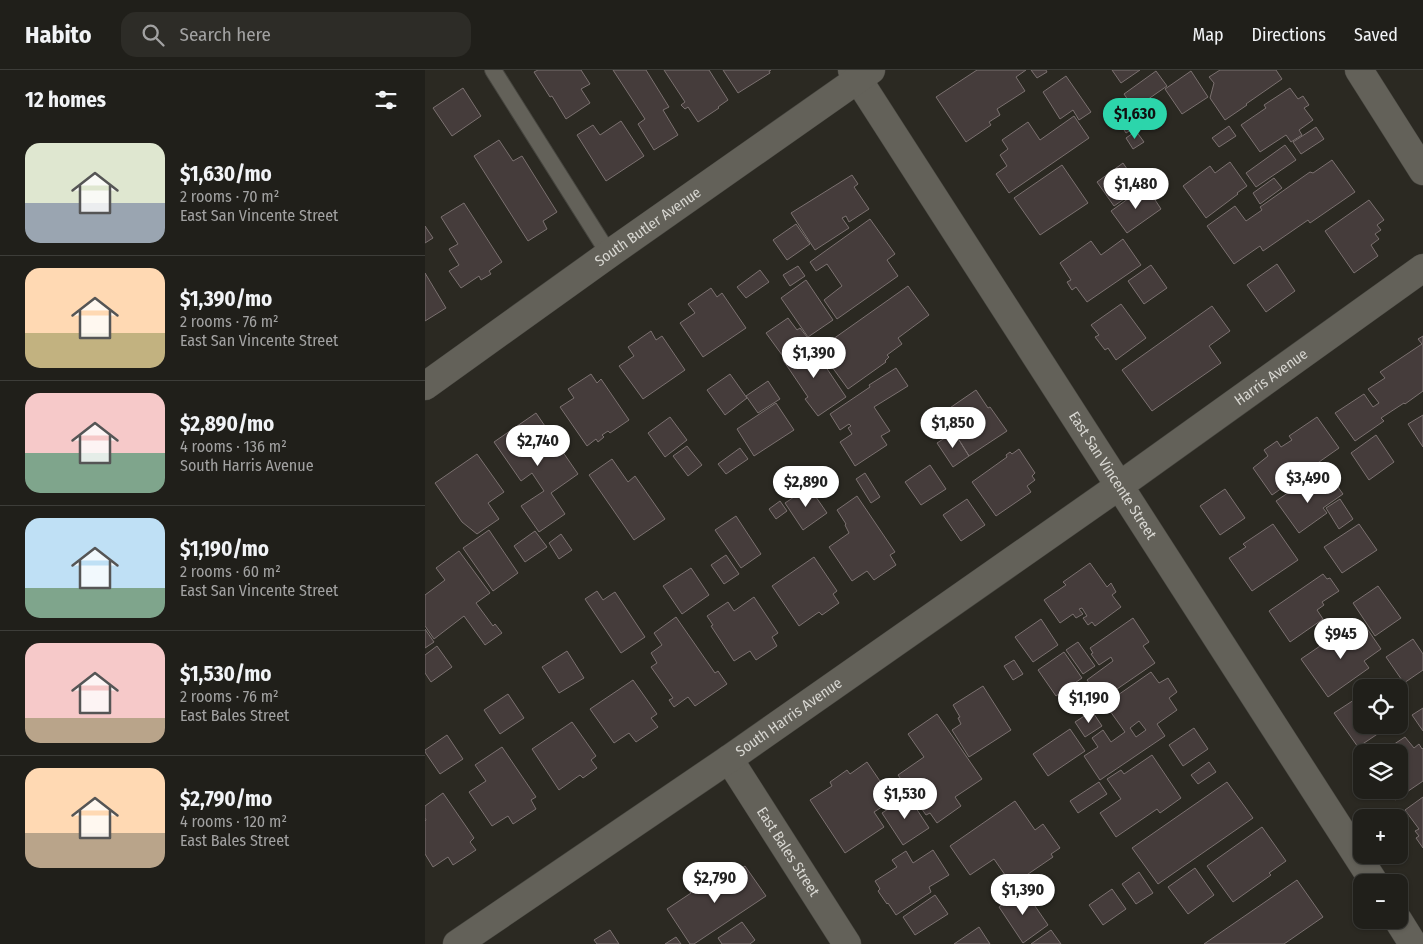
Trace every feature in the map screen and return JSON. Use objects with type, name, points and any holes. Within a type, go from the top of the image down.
[{"type":"street","points":[[1359,70],[1423,171]]},
{"type":"street","name":"South Butler Avenue","points":[[425,386],[861,73]]},
{"type":"street","name":"East San Vincente Street","points":[[861,73],[1119,486],[1369,874]]},
{"type":"street","name":"Harris Avenue","points":[[1119,486],[1423,268]]},
{"type":"street","name":"South Harris Avenue","points":[[457,944],[729,759],[1119,486]]},
{"type":"street","name":"East Bales Street","points":[[729,759],[847,944]]},
{"type":"street","points":[[1404,929],[1413,944]]},
{"type":"lane","points":[[493,70],[609,254]]},
{"type":"building","points":[[538,70],[581,70],[590,84],[581,89],[590,103],[566,119],[534,72]]},
{"type":"building","points":[[613,70],[646,70],[669,107],[663,110],[678,135],[654,150],[638,124],[645,119]]},
{"type":"building","points":[[664,70],[709,70],[728,100],[698,122],[688,107],[685,109],[681,105],[685,102]]},
{"type":"building","points":[[723,70],[771,70],[769,71],[770,73],[738,93]]},
{"type":"building","points":[[977,70],[1026,70],[1016,77],[1025,91],[997,109],[1000,115],[989,122],[991,125],[966,142],[936,97]]},
{"type":"building","points":[[1031,70],[1046,70],[1047,72],[1037,78]]},
{"type":"building","points":[[1112,70],[1140,70],[1121,83]]},
{"type":"building","points":[[1220,70],[1276,70],[1282,79],[1225,120],[1210,98],[1214,83],[1209,77]]},
{"type":"building","points":[[1156,71],[1167,86],[1134,109],[1124,94]]},
{"type":"building","points":[[1191,71],[1208,97],[1182,114],[1165,89]]},
{"type":"building","points":[[1066,76],[1091,112],[1079,120],[1073,110],[1060,119],[1043,92]]},
{"type":"building","points":[[463,88],[481,116],[452,136],[433,108]]},
{"type":"building","points":[[1290,88],[1298,99],[1303,96],[1309,105],[1304,108],[1313,120],[1299,130],[1302,135],[1291,142],[1286,135],[1260,152],[1241,125],[1266,108],[1264,105]]},
{"type":"building","points":[[1146,104],[1156,119],[1140,129],[1131,114]]},
{"type":"building","points":[[1074,116],[1089,138],[1009,193],[996,174],[1007,166],[1000,155],[1008,149],[1002,140],[1028,122],[1040,140]]},
{"type":"building","points":[[1127,117],[1134,128],[1126,133],[1119,122]]},
{"type":"building","points":[[621,121],[644,156],[606,181],[577,135],[593,125],[600,135]]},
{"type":"building","points":[[1229,126],[1236,136],[1219,147],[1212,138]]},
{"type":"building","points":[[1316,127],[1324,139],[1301,154],[1293,142]]},
{"type":"building","points":[[1136,131],[1144,142],[1133,149],[1126,138]]},
{"type":"building","points":[[499,140],[513,161],[522,156],[557,212],[543,221],[547,229],[528,241],[474,156]]},
{"type":"building","points":[[1285,145],[1296,160],[1256,187],[1246,173]]},
{"type":"building","points":[[1332,160],[1355,192],[1310,223],[1308,220],[1263,251],[1260,246],[1234,264],[1207,226],[1235,206],[1246,221],[1262,210],[1260,207],[1310,172],[1313,173]]},
{"type":"building","points":[[1230,162],[1247,186],[1206,218],[1183,186],[1210,166],[1215,173]]},
{"type":"building","points":[[1123,163],[1140,188],[1114,206],[1097,182]]},
{"type":"building","points":[[1062,165],[1088,203],[1040,235],[1014,198]]},
{"type":"building","points":[[852,175],[858,184],[854,187],[869,209],[849,222],[846,216],[842,218],[849,228],[815,250],[791,213]]},
{"type":"building","points":[[1274,178],[1282,188],[1260,204],[1253,193]]},
{"type":"building","points":[[1146,186],[1161,209],[1127,233],[1111,211]]},
{"type":"building","points":[[1369,200],[1384,220],[1377,225],[1381,230],[1375,234],[1379,239],[1371,245],[1378,256],[1354,273],[1325,231]]},
{"type":"building","points":[[464,203],[502,262],[489,271],[491,274],[481,280],[479,276],[461,288],[449,271],[459,265],[449,249],[458,244],[441,217]]},
{"type":"building","points":[[870,219],[895,254],[887,260],[898,276],[837,319],[824,300],[842,286],[827,264],[816,271],[810,262]]},
{"type":"building","points":[[796,224],[810,244],[787,260],[773,240]]},
{"type":"building","points":[[425,226],[433,238],[425,243]]},
{"type":"building","points":[[1123,239],[1141,265],[1087,302],[1076,287],[1072,290],[1067,282],[1071,280],[1060,263],[1091,241],[1101,255]]},
{"type":"building","points":[[1277,264],[1295,291],[1266,312],[1247,285]]},
{"type":"building","points":[[1151,265],[1167,288],[1144,304],[1128,281]]},
{"type":"building","points":[[798,266],[805,276],[790,286],[783,275]]},
{"type":"building","points":[[760,270],[769,282],[746,298],[737,287]]},
{"type":"building","points":[[425,273],[446,308],[425,321]]},
{"type":"building","points":[[806,280],[833,320],[808,337],[781,298]]},
{"type":"building","points":[[908,286],[929,315],[898,338],[902,344],[887,355],[889,357],[886,362],[848,389],[819,349]]},
{"type":"building","points":[[711,288],[717,297],[722,293],[746,328],[703,357],[680,323],[695,313],[688,304]]},
{"type":"building","points":[[1121,304],[1146,338],[1116,360],[1108,348],[1105,350],[1095,337],[1099,335],[1091,325]]},
{"type":"building","points":[[1212,306],[1230,331],[1209,346],[1221,363],[1152,411],[1122,370]]},
{"type":"building","points":[[788,318],[797,330],[800,328],[807,337],[782,355],[766,333]]},
{"type":"building","points":[[651,331],[656,340],[662,336],[685,370],[643,399],[619,366],[634,356],[628,347]]},
{"type":"building","points":[[1423,336],[1423,391],[1381,418],[1384,421],[1355,441],[1335,413],[1364,394],[1373,407],[1379,403],[1368,389],[1385,378],[1380,372],[1422,344],[1418,339]]},
{"type":"building","points":[[809,342],[846,397],[818,416],[805,399],[808,397],[783,360]]},
{"type":"building","points":[[896,368],[908,386],[874,407],[890,431],[881,436],[887,445],[855,466],[840,442],[852,434],[848,428],[851,426],[849,424],[840,430],[830,414]]},
{"type":"building","points":[[591,374],[597,383],[601,379],[629,420],[610,433],[608,431],[602,435],[604,437],[598,442],[596,439],[587,446],[560,407],[574,398],[568,389]]},
{"type":"building","points":[[730,374],[747,398],[725,415],[707,390]]},
{"type":"building","points":[[768,381],[780,399],[758,413],[746,396]]},
{"type":"building","points":[[976,390],[1007,431],[969,456],[954,432],[945,438],[939,430],[947,424],[941,414]]},
{"type":"building","points":[[776,403],[794,430],[754,456],[737,429]]},
{"type":"building","points":[[536,413],[578,474],[551,493],[565,514],[539,532],[521,506],[544,491],[532,473],[521,481],[494,442]]},
{"type":"building","points":[[1423,415],[1423,447],[1408,424]]},
{"type":"building","points":[[670,417],[687,440],[665,457],[648,433]]},
{"type":"building","points":[[1317,417],[1339,448],[1272,495],[1253,468],[1268,456],[1264,450],[1277,441],[1281,447],[1292,440],[1289,436]]},
{"type":"building","points":[[954,432],[969,456],[953,467],[937,443]]},
{"type":"building","points":[[1376,435],[1394,462],[1369,480],[1351,453]]},
{"type":"building","points":[[687,446],[702,465],[688,476],[673,456]]},
{"type":"building","points":[[740,448],[748,459],[726,474],[718,464]]},
{"type":"building","points":[[1019,449],[1035,473],[1032,476],[1035,480],[1027,486],[1031,492],[996,516],[972,482],[1007,457],[1006,455],[1010,452],[1012,454]]},
{"type":"building","points":[[477,454],[504,492],[488,503],[499,519],[477,534],[462,522],[435,483]]},
{"type":"building","points":[[612,459],[628,482],[635,476],[665,519],[634,540],[589,475]]},
{"type":"building","points":[[930,465],[946,489],[921,505],[905,482]]},
{"type":"building","points":[[865,473],[880,497],[871,503],[856,479]]},
{"type":"building","points":[[1320,481],[1326,489],[1335,483],[1343,494],[1323,508],[1327,513],[1299,533],[1276,501],[1304,482],[1309,489]]},
{"type":"building","points":[[809,487],[827,513],[803,530],[785,503]]},
{"type":"building","points":[[1225,489],[1245,518],[1220,535],[1200,506]]},
{"type":"building","points":[[857,496],[895,552],[890,555],[896,565],[874,580],[867,571],[852,581],[829,547],[849,533],[846,524],[837,510]]},
{"type":"building","points":[[967,499],[985,525],[961,541],[943,515]]},
{"type":"building","points":[[1340,499],[1353,519],[1339,529],[1326,508]]},
{"type":"building","points":[[780,501],[787,511],[776,519],[769,509]]},
{"type":"building","points":[[736,516],[761,554],[741,568],[715,530]]},
{"type":"building","points":[[1273,524],[1298,560],[1252,591],[1229,558],[1246,547],[1243,544]]},
{"type":"building","points":[[1359,524],[1377,550],[1342,573],[1324,547]]},
{"type":"building","points":[[489,530],[518,573],[493,591],[463,548]]},
{"type":"building","points":[[535,531],[547,547],[525,562],[514,546]]},
{"type":"building","points":[[561,534],[572,550],[559,559],[549,543]]},
{"type":"building","points":[[459,551],[490,593],[476,603],[493,626],[495,624],[502,633],[485,645],[464,616],[434,639],[425,626],[425,595],[445,580],[436,568]]},
{"type":"building","points":[[726,555],[739,574],[724,584],[711,565]]},
{"type":"building","points":[[814,557],[837,591],[833,594],[839,603],[822,615],[819,612],[799,626],[772,586]]},
{"type":"building","points":[[1090,563],[1107,587],[1111,583],[1116,592],[1112,595],[1121,607],[1095,626],[1092,622],[1088,625],[1083,618],[1087,616],[1082,608],[1079,609],[1083,614],[1076,618],[1073,614],[1060,623],[1044,600],[1066,585],[1063,582]]},
{"type":"building","points":[[691,568],[709,595],[682,614],[663,586]]},
{"type":"building","points":[[1323,574],[1327,579],[1330,578],[1339,591],[1322,602],[1324,605],[1317,610],[1323,619],[1290,642],[1269,611]]},
{"type":"building","points":[[1378,586],[1401,618],[1375,636],[1353,603]]},
{"type":"building","points":[[597,591],[603,600],[615,592],[645,637],[621,653],[585,599]]},
{"type":"building","points":[[754,597],[778,633],[772,637],[777,646],[756,660],[750,651],[734,661],[711,626],[713,625],[707,616],[728,602],[734,611]]},
{"type":"building","points":[[676,617],[715,673],[718,671],[727,684],[695,706],[688,697],[674,707],[669,700],[673,698],[651,667],[657,663],[651,653],[662,645],[654,633]]},
{"type":"building","points":[[1133,618],[1149,642],[1143,646],[1155,663],[1101,700],[1087,680],[1113,661],[1111,657],[1099,665],[1091,654],[1093,653],[1090,648]]},
{"type":"building","points":[[1041,619],[1058,645],[1033,662],[1015,637]]},
{"type":"building","points":[[1366,627],[1381,649],[1364,661],[1369,668],[1328,697],[1301,659],[1342,631],[1348,640]]},
{"type":"building","points":[[425,629],[434,642],[425,648]]},
{"type":"building","points":[[1413,639],[1423,654],[1423,670],[1408,680],[1401,679],[1386,657]]},
{"type":"building","points":[[1078,642],[1095,666],[1083,674],[1066,650]]},
{"type":"building","points":[[437,646],[452,667],[431,682],[425,673],[425,655]]},
{"type":"building","points":[[567,651],[584,678],[559,693],[542,667]]},
{"type":"building","points":[[1064,652],[1082,678],[1056,696],[1038,670]]},
{"type":"building","points":[[1014,660],[1023,674],[1013,680],[1004,666]]},
{"type":"building","points":[[1151,672],[1159,683],[1168,678],[1177,692],[1169,698],[1177,710],[1157,724],[1165,736],[1100,780],[1084,756],[1098,747],[1092,738],[1103,730],[1111,742],[1125,732],[1105,704]],"holes":[[[1139,721],[1146,730],[1136,737],[1130,728]]]},
{"type":"building","points":[[633,680],[657,714],[651,718],[658,727],[636,742],[629,733],[614,743],[590,709]]},
{"type":"building","points":[[983,686],[1011,730],[969,757],[952,730],[961,724],[958,718],[960,717],[953,705]]},
{"type":"building","points":[[1085,687],[1094,700],[1081,709],[1072,697]]},
{"type":"building","points":[[508,694],[524,718],[500,734],[484,710]]},
{"type":"building","points":[[1353,701],[1353,734],[1378,734],[1362,744],[1356,744],[1334,713]]},
{"type":"building","points":[[1423,708],[1423,731],[1412,715]]},
{"type":"building","points":[[1092,711],[1102,726],[1085,737],[1075,722]]},
{"type":"building","points":[[937,714],[982,779],[955,797],[961,806],[937,823],[930,813],[926,815],[898,775],[924,757],[908,734]]},
{"type":"building","points":[[572,722],[596,756],[591,760],[597,768],[583,778],[580,775],[559,790],[532,749]]},
{"type":"building","points":[[1194,728],[1208,749],[1183,766],[1169,745]]},
{"type":"building","points":[[1070,729],[1085,751],[1048,776],[1033,754]]},
{"type":"building","points":[[447,735],[463,759],[440,774],[425,750]]},
{"type":"building","points":[[1405,737],[1414,748],[1419,744],[1423,748],[1423,781],[1408,791],[1408,744],[1394,744]]},
{"type":"building","points":[[502,747],[536,797],[531,800],[536,809],[513,824],[508,816],[492,826],[469,792],[486,781],[475,765]]},
{"type":"building","points":[[1152,755],[1181,798],[1160,813],[1157,809],[1116,837],[1100,813],[1121,799],[1107,779],[1121,770],[1124,774]]},
{"type":"building","points":[[867,762],[884,787],[887,784],[896,798],[874,812],[884,827],[845,853],[810,800],[832,786],[830,782],[847,770],[850,774]]},
{"type":"building","points":[[1209,762],[1216,772],[1198,784],[1191,775]]},
{"type":"building","points":[[1099,782],[1107,794],[1078,813],[1070,801]]},
{"type":"building","points":[[1227,782],[1253,818],[1158,884],[1132,848]]},
{"type":"building","points":[[443,793],[474,838],[470,842],[476,850],[453,865],[448,857],[433,867],[425,854],[425,806]]},
{"type":"building","points":[[908,796],[929,828],[903,845],[882,813]]},
{"type":"building","points":[[1423,797],[1423,848],[1416,838],[1419,836],[1415,831],[1419,829],[1406,809]]},
{"type":"building","points":[[1015,801],[1035,830],[1043,824],[1060,848],[1051,854],[1053,857],[1012,885],[994,859],[970,875],[950,846]]},
{"type":"building","points":[[1262,827],[1286,861],[1269,873],[1271,875],[1233,902],[1207,866]]},
{"type":"building","points":[[933,850],[949,875],[929,887],[931,892],[896,915],[878,891],[880,889],[875,881],[897,867],[892,860],[906,851],[913,863]]},
{"type":"building","points":[[745,866],[766,896],[694,944],[690,944],[667,909],[691,893],[687,888],[703,877],[706,882],[721,872],[726,879]]},
{"type":"building","points":[[1195,868],[1214,895],[1188,914],[1168,887]]},
{"type":"building","points":[[1139,872],[1153,893],[1136,904],[1122,884]]},
{"type":"building","points":[[1297,880],[1323,917],[1284,944],[1204,944]]},
{"type":"building","points":[[1112,889],[1126,909],[1103,925],[1089,905]]},
{"type":"building","points":[[1024,890],[1048,925],[1023,943],[999,907]]},
{"type":"building","points":[[935,895],[948,914],[915,935],[903,917]]},
{"type":"building","points":[[742,922],[755,940],[750,944],[722,944],[718,938]]},
{"type":"building","points":[[979,927],[990,944],[954,944]]},
{"type":"building","points":[[610,930],[619,944],[597,944],[594,940]]},
{"type":"building","points":[[1051,930],[1061,944],[1031,944]]},
{"type":"building","points":[[676,937],[681,944],[665,944]]}]
